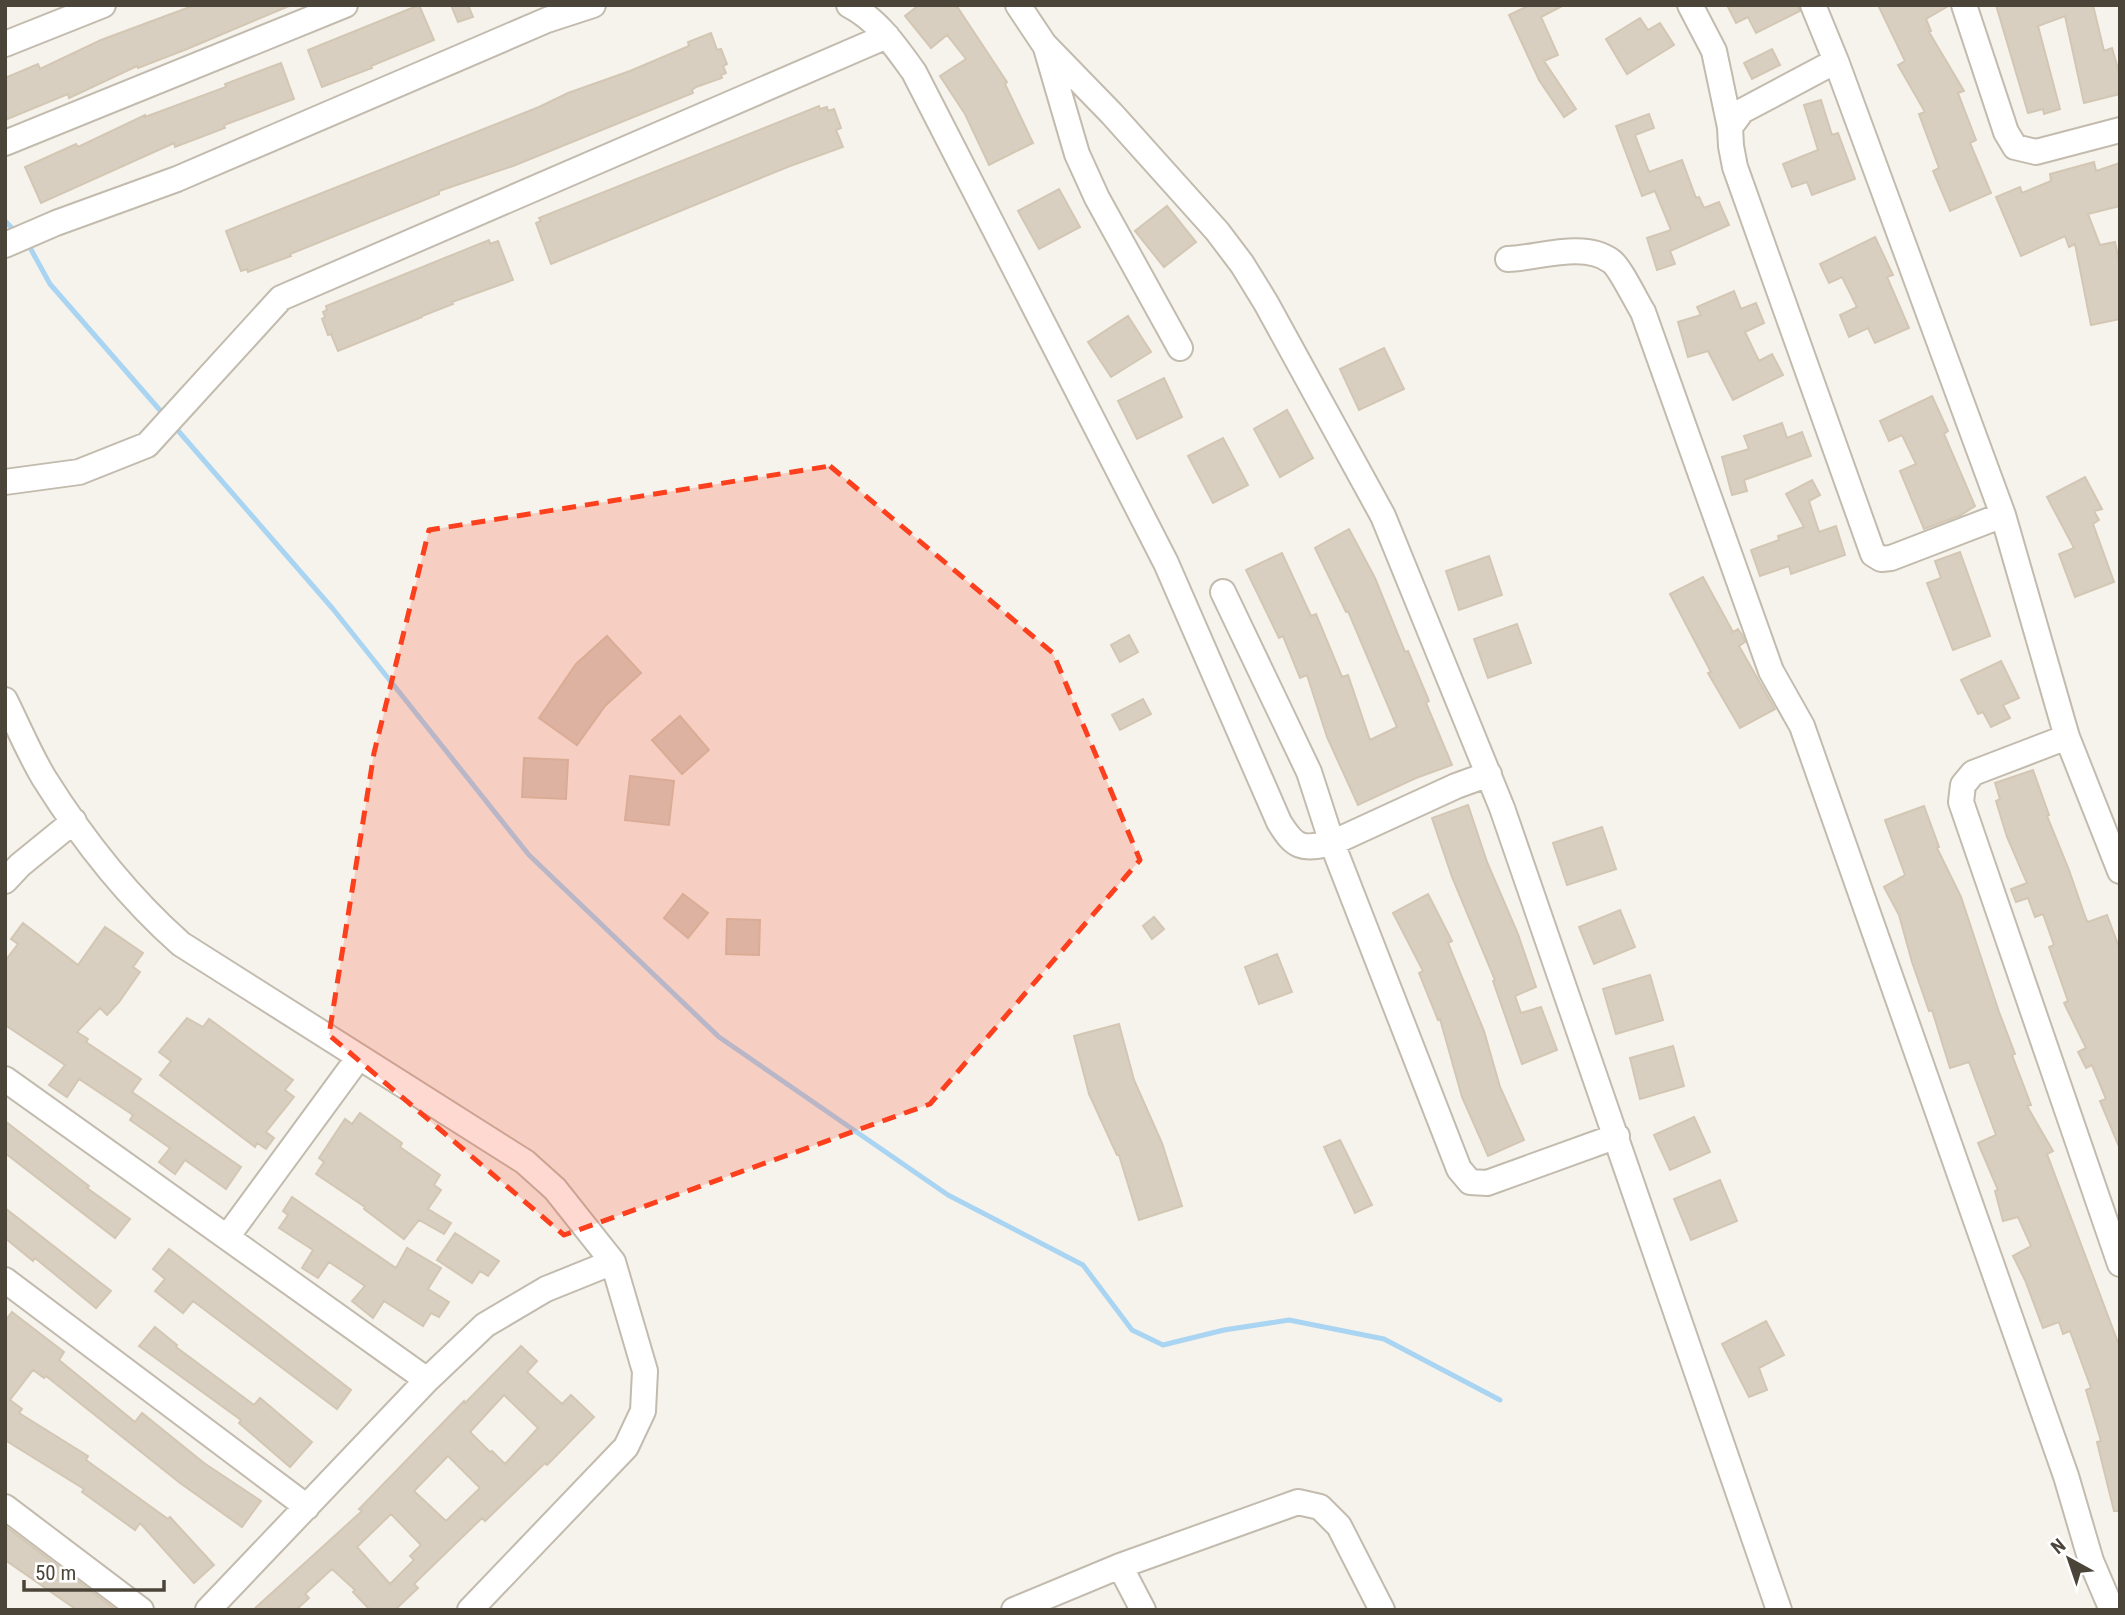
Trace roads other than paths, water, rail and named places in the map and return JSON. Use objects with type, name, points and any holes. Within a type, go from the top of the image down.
[{"type":"street","points":[[5,44],[103,5]]},
{"type":"street","points":[[5,143],[345,5]]},
{"type":"street","points":[[5,245],[56,223],[177,179],[547,20],[593,5]]},
{"type":"street","points":[[849,5],[866,14],[887,36],[914,72],[1166,564],[1279,822],[1290,840],[1302,847],[1332,843],[1456,786],[1489,774]]},
{"type":"street","points":[[1018,5],[1044,44],[1112,114],[1217,231],[1242,264],[1383,516],[1502,807],[1779,1610]]},
{"type":"street","points":[[1690,5],[1714,51],[1730,127],[1735,167],[1872,554],[1881,559],[1891,558],[2003,515]]},
{"type":"street","points":[[1814,5],[2003,515],[2067,737],[2120,871]]},
{"type":"street","points":[[1964,5],[2006,132],[2015,147],[2035,152],[2120,130]]},
{"type":"street","points":[[5,482],[79,472],[147,445],[281,299],[887,36]]},
{"type":"street","points":[[1044,44],[1077,154],[1103,209],[1180,348]]},
{"type":"street","points":[[1730,127],[1742,111],[1836,61]]},
{"type":"street","points":[[1508,259],[1533,258],[1567,250],[1599,255],[1612,261],[1643,312],[1771,671],[1802,726],[2066,1476],[2091,1561],[2112,1610]]},
{"type":"street","points":[[1223,592],[1309,772],[1332,843],[1459,1170],[1470,1182],[1487,1183],[1617,1136]]},
{"type":"street","points":[[5,700],[42,775],[74,821],[151,918],[181,944],[525,1162],[555,1189],[613,1262],[645,1371],[643,1411],[626,1447],[470,1610]]},
{"type":"street","points":[[2067,737],[1973,773],[1963,785],[1961,802],[2120,1264]]},
{"type":"street","points":[[5,881],[20,865],[74,821]]},
{"type":"street","points":[[227,1237],[359,1057]]},
{"type":"street","points":[[5,1079],[427,1380]]},
{"type":"street","points":[[208,1610],[427,1380],[485,1325],[546,1289],[613,1262]]},
{"type":"street","points":[[5,1280],[307,1507]]},
{"type":"street","points":[[1014,1610],[1120,1566],[1298,1502],[1320,1507],[1339,1526],[1382,1610]]},
{"type":"street","points":[[5,1507],[141,1610]]},
{"type":"street","points":[[1120,1566],[1143,1610]]},
{"type":"waterway","points":[[5,221],[16,232]]},
{"type":"waterway","points":[[28,244],[50,284],[165,416]]},
{"type":"waterway","points":[[174,426],[333,609],[529,855],[719,1037],[948,1195],[1083,1265],[1132,1330],[1163,1345],[1224,1330],[1289,1320],[1384,1339],[1500,1400]]}]
